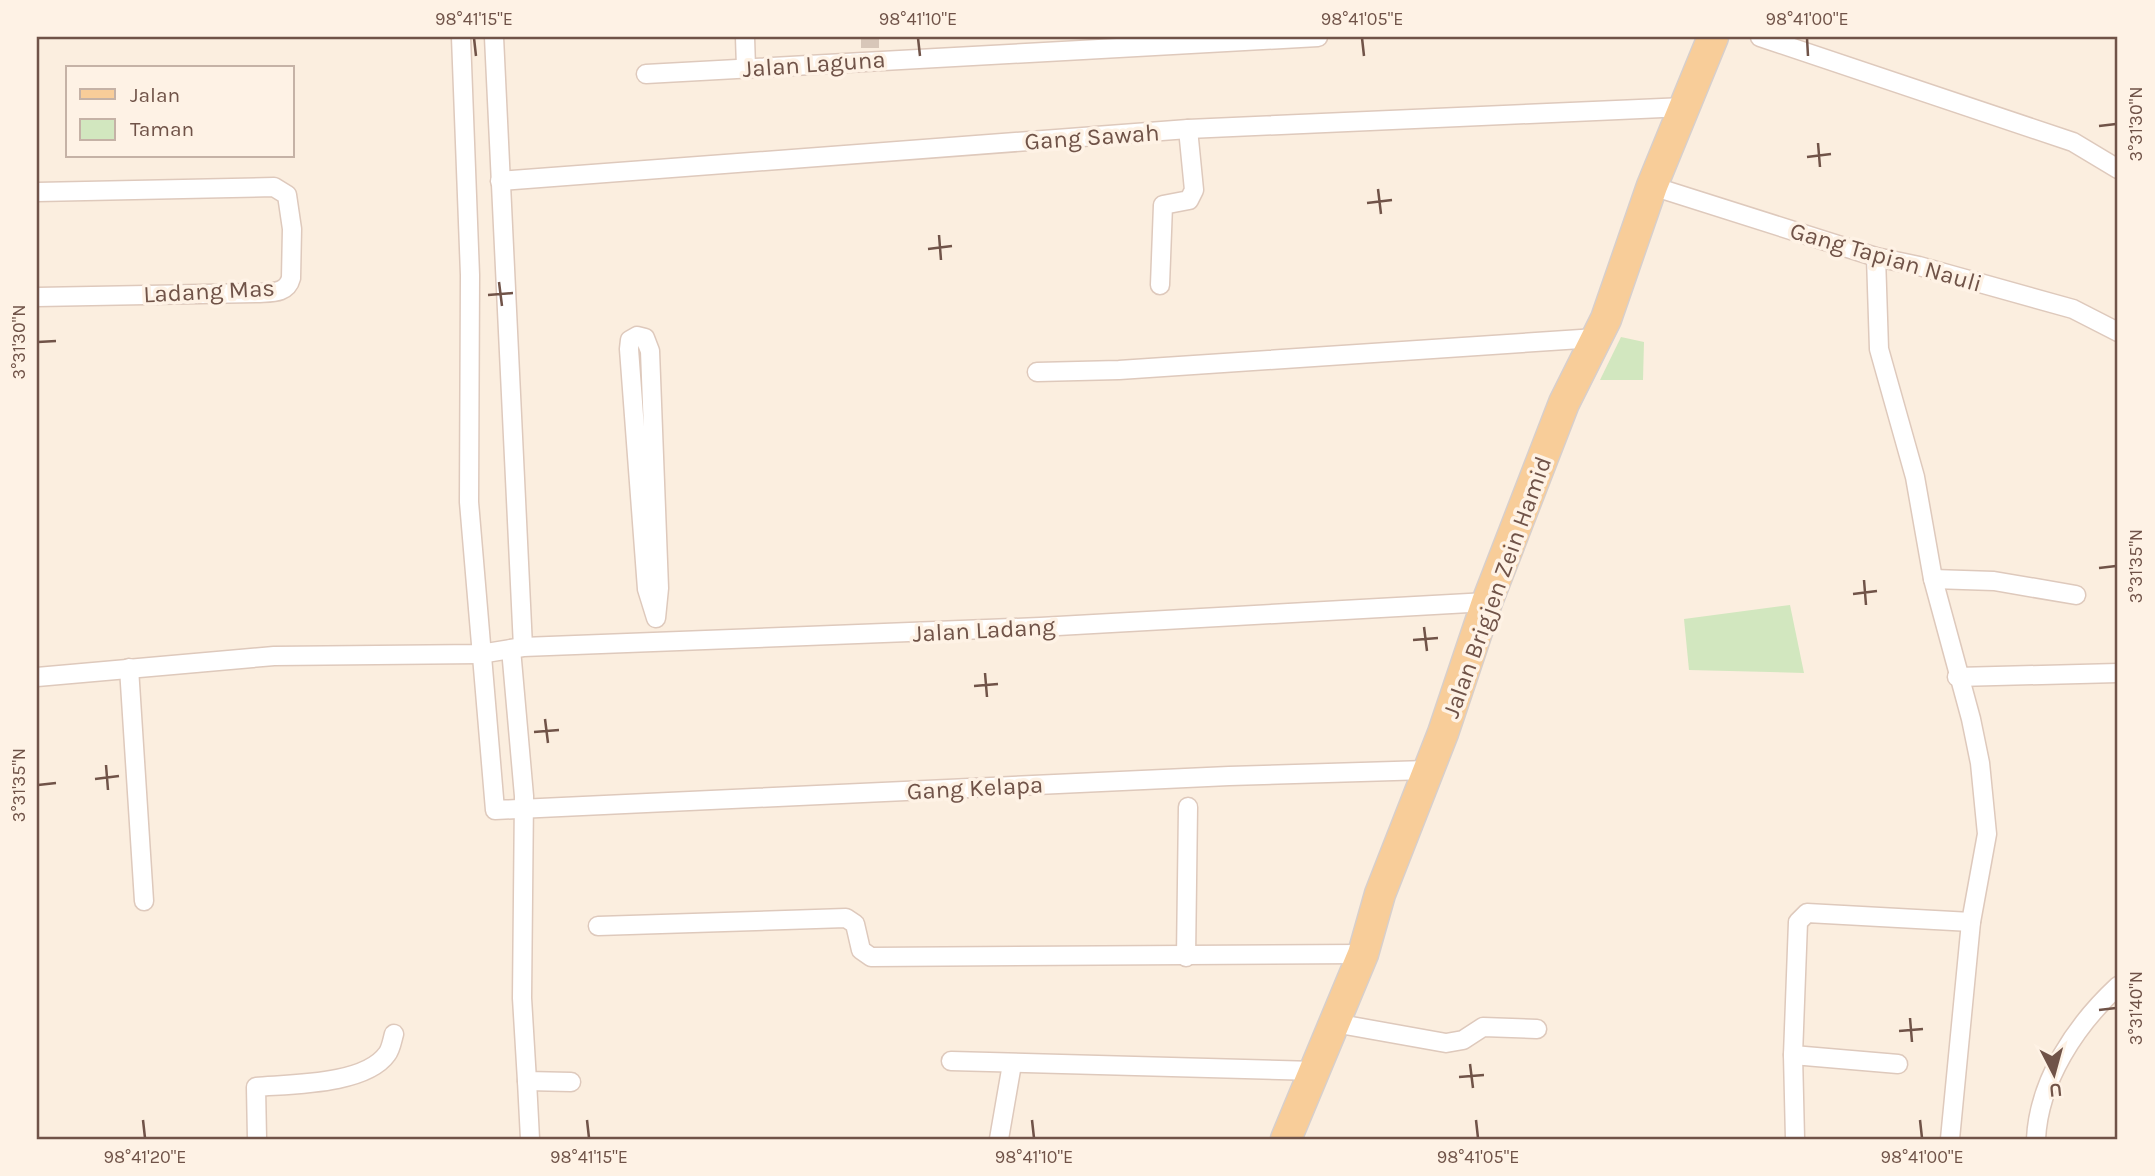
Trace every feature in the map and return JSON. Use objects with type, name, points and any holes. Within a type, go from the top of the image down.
[{"type":"main road","name":"Jalan Brigjen Zein Hamid","points":[[1286,1139],[1363,954],[1380,894],[1443,733],[1487,602],[1564,403],[1596,338],[1652,186],[1713,37]]},
{"type":"street","points":[[461,37],[470,275],[469,502],[480,654]]},
{"type":"street","points":[[494,37],[524,809],[522,998],[530,1139]]},
{"type":"street","points":[[745,37],[746,68]]},
{"type":"street","name":"Jalan Laguna","points":[[646,74],[746,68],[985,45],[1318,37]]},
{"type":"street","points":[[1760,37],[2073,142],[2118,169]]},
{"type":"street","name":"Gang Sawah","points":[[500,181],[1188,129],[1685,107]]},
{"type":"street","points":[[1160,285],[1163,205],[1189,200],[1194,190],[1188,129]]},
{"type":"street","name":"Gang Tapian Nauli","points":[[1652,186],[1877,257],[2073,309],[2118,332]]},
{"type":"street","name":"Ladang Mas","points":[[37,192],[274,187],[287,195],[292,229],[291,278],[289,285],[281,290],[257,293],[37,297]]},
{"type":"street","points":[[1877,257],[1879,349],[1915,477],[1933,579],[1980,763],[1987,834],[1971,922],[1950,1139]]},
{"type":"street","points":[[643,449],[651,384],[649,343],[637,335],[629,344],[632,387],[643,449],[659,588],[656,618],[659,641]]},
{"type":"street","points":[[1037,372],[1119,370],[1596,338]]},
{"type":"street","points":[[632,387],[651,384]]},
{"type":"street","points":[[1933,579],[1994,581],[2076,595]]},
{"type":"street","name":"Jalan Ladang","points":[[37,677],[274,656],[480,654],[517,648],[1040,628],[1487,602]]},
{"type":"street","name":"Gang Kelapa","points":[[480,654],[495,810],[1229,776],[1427,770]]},
{"type":"street","points":[[128,667],[144,901]]},
{"type":"street","points":[[1957,677],[2118,673]]},
{"type":"street","points":[[1186,957],[1188,807]]},
{"type":"street","points":[[1795,1139],[1793,1055],[1798,922],[1807,913],[1971,922]]},
{"type":"street","points":[[597,926],[846,918],[855,923],[861,950],[871,957],[1363,954]]},
{"type":"street","points":[[2036,1139],[2046,1090],[2064,1052],[2082,1026],[2118,986]]},
{"type":"street","points":[[1334,1023],[1446,1043],[1463,1040],[1483,1027],[1537,1029]]},
{"type":"street","points":[[257,1139],[256,1087],[328,1080],[369,1069],[389,1052],[394,1034]]},
{"type":"street","points":[[1793,1055],[1898,1064]]},
{"type":"street","points":[[951,1061],[1315,1071]]},
{"type":"street","points":[[999,1139],[1012,1064]]},
{"type":"street","points":[[527,1082],[571,1082]]},
{"type":"green space","points":[[1621,337],[1644,342],[1643,380],[1600,380]]},
{"type":"green space","points":[[1790,605],[1804,673],[1689,670],[1684,619]]},
{"type":"tunnel","points":[[870,37],[870,48]]}]
